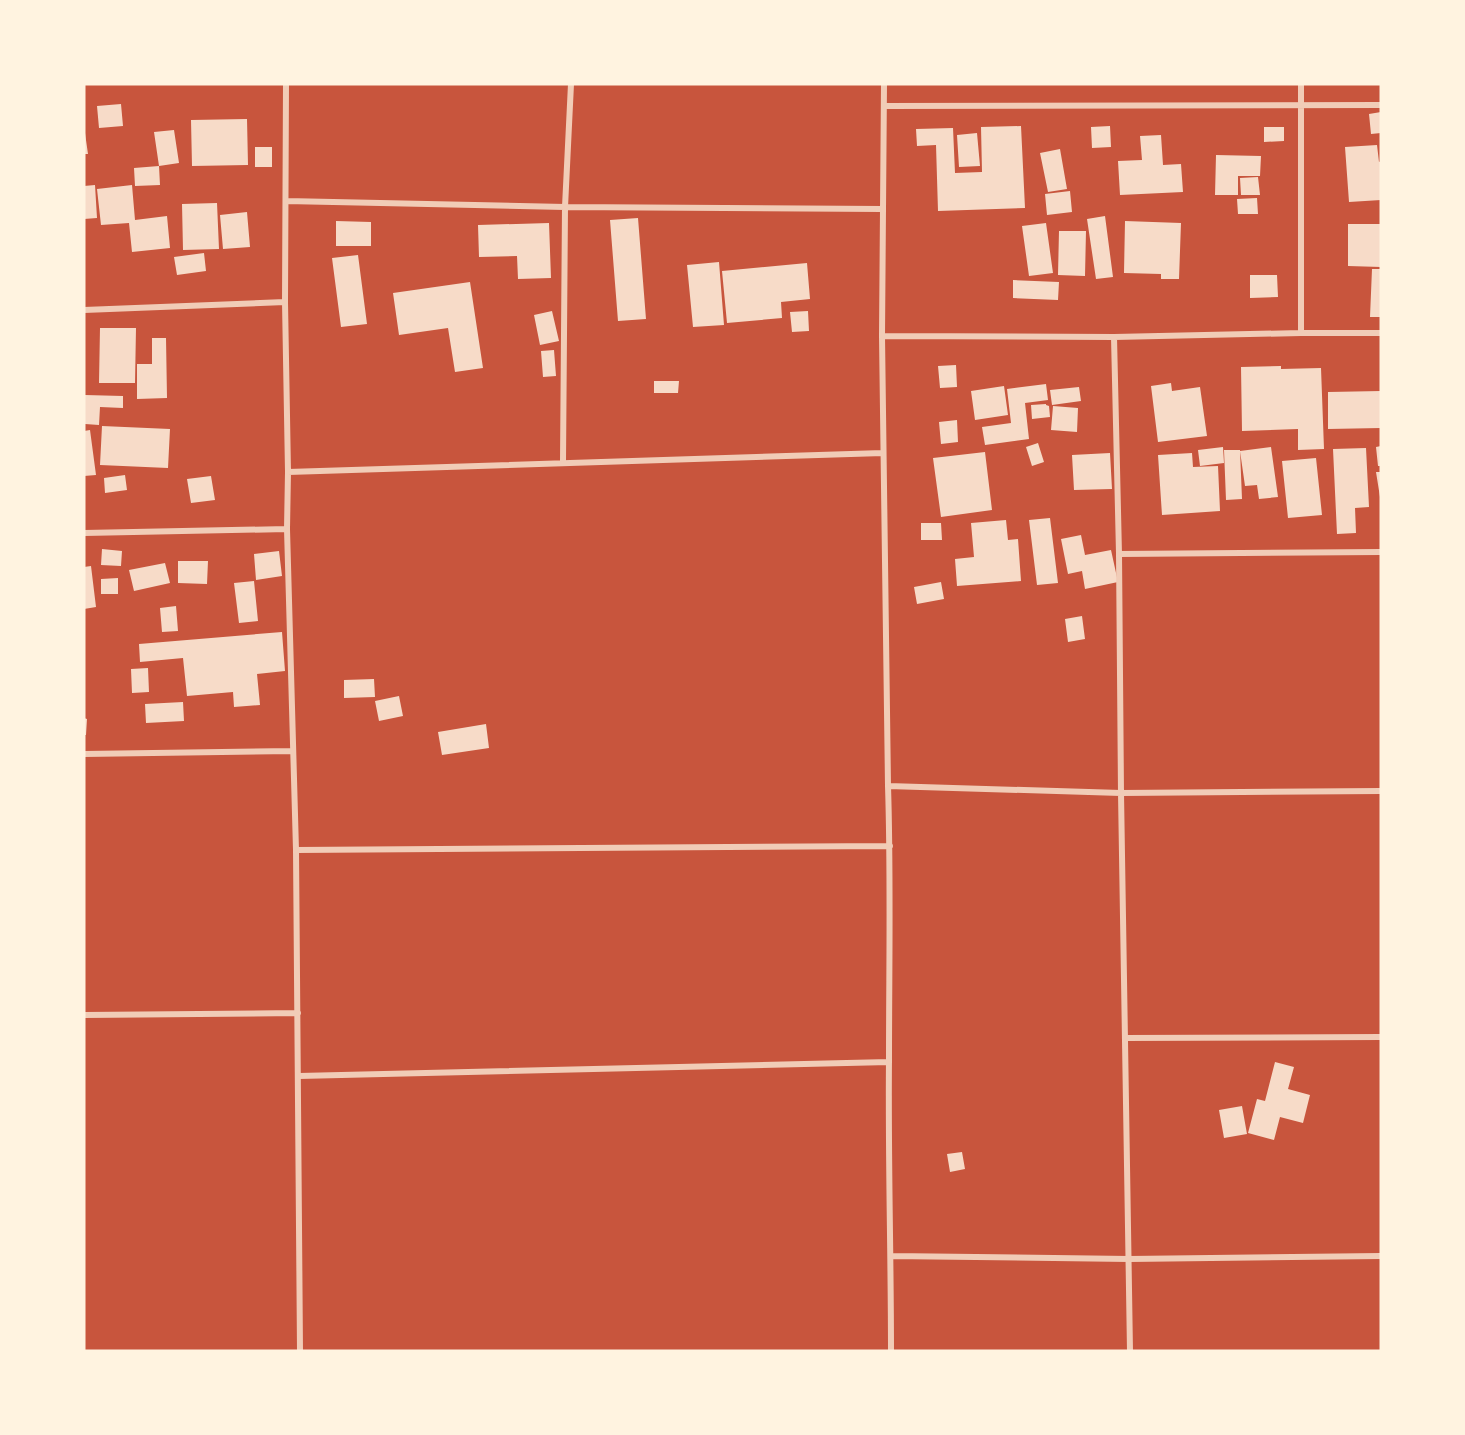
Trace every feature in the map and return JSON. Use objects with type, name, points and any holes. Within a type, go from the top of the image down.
[{"type":"street","points":[[286,84],[287,529],[296,850],[300,1351]]},
{"type":"street","points":[[562,462],[565,207],[571,84]]},
{"type":"street","points":[[884,84],[882,336],[890,846],[891,1351]]},
{"type":"street","points":[[1301,84],[1301,333]]},
{"type":"street","points":[[885,106],[1381,105]]},
{"type":"street","points":[[286,201],[565,207],[882,208]]},
{"type":"street","points":[[84,310],[285,302]]},
{"type":"street","points":[[882,336],[1114,337],[1381,333]]},
{"type":"street","points":[[1114,337],[1130,1351]]},
{"type":"street","points":[[288,472],[883,453]]},
{"type":"street","points":[[84,533],[287,529]]},
{"type":"street","points":[[1119,554],[1381,552]]},
{"type":"street","points":[[84,754],[293,751]]},
{"type":"street","points":[[888,786],[1121,793],[1381,791]]},
{"type":"street","points":[[296,850],[890,846]]},
{"type":"street","points":[[84,1015],[298,1013]]},
{"type":"street","points":[[1125,1038],[1381,1037]]},
{"type":"street","points":[[299,1076],[889,1062]]},
{"type":"street","points":[[891,1256],[1129,1259],[1381,1256]]},
{"type":"building","points":[[121,104],[123,126],[99,128],[97,106]]},
{"type":"building","points":[[1381,112],[1381,133],[1371,134],[1369,114]]},
{"type":"building","points":[[247,119],[248,165],[192,166],[191,120]]},
{"type":"building","points":[[1021,126],[1025,208],[938,211],[936,145],[917,146],[916,129],[953,128],[955,173],[982,172],[981,127]]},
{"type":"building","points":[[1110,126],[1111,147],[1092,148],[1091,127]]},
{"type":"building","points":[[1264,127],[1284,127],[1284,141],[1264,142]]},
{"type":"building","points":[[174,130],[179,163],[159,166],[154,132]]},
{"type":"building","points":[[85,133],[88,154],[84,154]]},
{"type":"building","points":[[977,133],[980,166],[959,167],[957,135]]},
{"type":"building","points":[[1161,135],[1163,165],[1181,164],[1183,192],[1120,195],[1118,161],[1142,160],[1140,136]]},
{"type":"building","points":[[1377,145],[1379,162],[1381,161],[1381,200],[1349,202],[1345,147]]},
{"type":"building","points":[[255,147],[272,147],[272,167],[255,167]]},
{"type":"building","points":[[1060,149],[1067,189],[1048,192],[1040,153]]},
{"type":"building","points":[[1216,155],[1261,156],[1260,176],[1238,176],[1238,195],[1215,195]]},
{"type":"building","points":[[159,166],[160,185],[135,186],[134,168]]},
{"type":"building","points":[[1258,177],[1260,195],[1241,195],[1240,178]]},
{"type":"building","points":[[95,185],[97,218],[84,219],[84,186]]},
{"type":"building","points":[[132,185],[135,220],[167,216],[170,248],[132,252],[129,223],[101,225],[97,189]]},
{"type":"building","points":[[1070,191],[1072,212],[1047,215],[1045,194]]},
{"type":"building","points":[[1257,198],[1258,214],[1238,214],[1237,199]]},
{"type":"building","points":[[217,203],[219,249],[183,250],[182,204]]},
{"type":"building","points":[[247,212],[250,247],[223,249],[220,215]]},
{"type":"building","points":[[1105,216],[1113,277],[1096,279],[1087,219]]},
{"type":"building","points":[[638,218],[646,319],[618,321],[610,220]]},
{"type":"building","points":[[336,221],[371,222],[371,246],[336,246]]},
{"type":"building","points":[[1125,221],[1181,223],[1179,279],[1161,279],[1161,274],[1124,273]]},
{"type":"building","points":[[549,223],[551,278],[518,279],[517,256],[479,257],[478,225]]},
{"type":"building","points":[[1046,223],[1053,273],[1029,276],[1022,226]]},
{"type":"building","points":[[1348,224],[1381,224],[1381,267],[1348,266]]},
{"type":"building","points":[[1059,231],[1086,231],[1085,276],[1058,275]]},
{"type":"building","points":[[204,253],[206,271],[177,275],[174,257]]},
{"type":"building","points":[[358,255],[367,324],[341,327],[332,258]]},
{"type":"building","points":[[719,262],[724,325],[693,327],[687,265]]},
{"type":"building","points":[[807,263],[810,299],[781,302],[782,318],[727,323],[722,271]]},
{"type":"building","points":[[1372,269],[1381,269],[1381,317],[1370,317]]},
{"type":"building","points":[[1250,275],[1277,275],[1278,297],[1250,298]]},
{"type":"building","points":[[1013,280],[1059,282],[1058,300],[1013,298]]},
{"type":"building","points":[[470,282],[483,368],[455,372],[448,328],[399,335],[393,293]]},
{"type":"building","points":[[552,311],[559,341],[540,345],[534,315]]},
{"type":"building","points":[[808,311],[809,331],[792,332],[790,312]]},
{"type":"building","points":[[100,328],[136,328],[135,383],[99,383]]},
{"type":"building","points":[[152,338],[166,338],[167,398],[137,399],[137,364],[152,364]]},
{"type":"building","points":[[554,350],[556,376],[543,377],[541,351]]},
{"type":"building","points":[[956,365],[957,387],[940,388],[938,366]]},
{"type":"building","points":[[1281,366],[1281,369],[1321,368],[1324,449],[1298,450],[1298,429],[1242,431],[1241,367]]},
{"type":"building","points":[[654,381],[679,381],[678,393],[654,393]]},
{"type":"building","points":[[1171,383],[1172,391],[1200,387],[1207,436],[1158,442],[1151,386]]},
{"type":"building","points":[[1046,384],[1048,400],[1025,403],[1029,439],[985,445],[982,427],[1011,423],[1007,389]]},
{"type":"building","points":[[1004,386],[1008,415],[975,420],[971,391]]},
{"type":"building","points":[[1079,387],[1081,401],[1052,405],[1050,390]]},
{"type":"building","points":[[1381,391],[1381,428],[1328,429],[1328,392]]},
{"type":"building","points":[[85,395],[123,396],[123,408],[100,407],[99,425],[85,424]]},
{"type":"building","points":[[1046,404],[1049,406],[1050,417],[1032,419],[1031,405]]},
{"type":"building","points":[[1053,406],[1078,408],[1077,432],[1051,430]]},
{"type":"building","points":[[957,420],[958,442],[941,444],[939,422]]},
{"type":"building","points":[[102,426],[170,429],[168,468],[100,465]]},
{"type":"building","points":[[90,430],[96,475],[84,476],[84,431]]},
{"type":"building","points":[[1038,443],[1044,462],[1032,466],[1026,447]]},
{"type":"building","points":[[1381,446],[1381,466],[1378,466],[1376,447]]},
{"type":"building","points":[[1223,447],[1224,463],[1200,466],[1198,450]]},
{"type":"building","points":[[1271,447],[1278,497],[1259,499],[1257,485],[1245,486],[1240,451]]},
{"type":"building","points":[[1366,448],[1369,507],[1355,508],[1356,533],[1337,534],[1333,449]]},
{"type":"building","points":[[1224,450],[1240,450],[1242,499],[1226,500]]},
{"type":"building","points":[[985,452],[992,510],[941,517],[933,458]]},
{"type":"building","points":[[1110,453],[1112,489],[1074,490],[1072,455]]},
{"type":"building","points":[[1192,453],[1193,467],[1218,466],[1220,511],[1162,515],[1158,455]]},
{"type":"building","points":[[1316,458],[1322,515],[1288,518],[1282,461]]},
{"type":"building","points":[[1376,472],[1381,472],[1381,497],[1380,497]]},
{"type":"building","points":[[125,475],[127,490],[105,493],[104,478]]},
{"type":"building","points":[[211,476],[215,500],[191,503],[187,479]]},
{"type":"building","points":[[1050,518],[1058,583],[1037,585],[1029,520]]},
{"type":"building","points":[[1006,520],[1008,540],[1018,539],[1021,581],[957,586],[955,559],[974,557],[971,523]]},
{"type":"building","points":[[921,523],[941,523],[942,540],[921,540]]},
{"type":"building","points":[[1081,535],[1085,555],[1111,550],[1118,582],[1085,589],[1082,571],[1068,574],[1061,539]]},
{"type":"building","points":[[102,549],[122,551],[121,566],[101,565]]},
{"type":"building","points":[[279,551],[282,576],[256,580],[254,554]]},
{"type":"building","points":[[178,561],[208,561],[207,584],[178,583]]},
{"type":"building","points":[[165,563],[170,583],[134,591],[129,570]]},
{"type":"building","points":[[91,566],[96,607],[84,609],[84,567]]},
{"type":"building","points":[[118,578],[118,594],[101,594],[101,579]]},
{"type":"building","points":[[254,581],[258,621],[239,623],[234,583]]},
{"type":"building","points":[[941,582],[944,599],[917,604],[914,587]]},
{"type":"building","points":[[176,606],[178,631],[162,632],[160,608]]},
{"type":"building","points":[[1082,616],[1085,639],[1068,642],[1065,619]]},
{"type":"building","points":[[282,632],[285,671],[257,674],[260,705],[234,707],[233,692],[187,696],[183,658],[140,662],[139,644]]},
{"type":"building","points":[[148,668],[149,692],[132,693],[131,669]]},
{"type":"building","points":[[374,679],[375,697],[344,698],[344,680]]},
{"type":"building","points":[[399,696],[403,716],[379,721],[375,701]]},
{"type":"building","points":[[183,702],[184,721],[146,723],[145,704]]},
{"type":"building","points":[[84,718],[87,719],[86,735],[84,735]]},
{"type":"building","points":[[486,724],[489,748],[442,755],[438,732]]},
{"type":"building","points":[[1275,1062],[1294,1067],[1288,1089],[1310,1095],[1303,1123],[1280,1117],[1274,1140],[1248,1133],[1257,1099],[1265,1101]]},
{"type":"building","points":[[1242,1106],[1247,1134],[1224,1138],[1219,1110]]},
{"type":"building","points":[[962,1152],[965,1169],[950,1172],[947,1154]]}]
